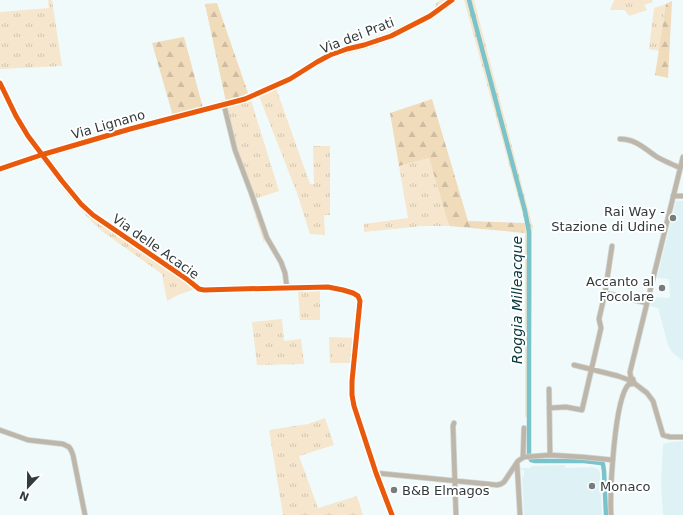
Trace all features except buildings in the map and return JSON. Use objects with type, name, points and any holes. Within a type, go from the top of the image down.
[{"type":"street","name":"Via dei Prati","points":[[224,105],[244,99],[290,79],[330,55],[390,36],[430,16],[452,0]]},
{"type":"street","name":"Via Lignano","points":[[0,169],[41,155],[130,129],[224,105]]},
{"type":"street","points":[[224,105],[235,150],[267,238],[281,262],[285,273],[287,288]]},
{"type":"street","points":[[620,139],[636,142],[658,157],[680,168]]},
{"type":"street","name":"Via delle Acacie","points":[[41,155],[81,204],[93,215],[200,289],[328,287],[356,295],[359,298],[360,304],[352,381],[352,395],[354,406],[376,473]]},
{"type":"street","points":[[611,515],[611,486],[615,438],[622,398],[631,381],[630,372],[683,157]]},
{"type":"street","points":[[673,196],[683,196]]},
{"type":"street","points":[[549,408],[566,407],[582,410],[601,328],[599,319],[605,293],[612,246]]},
{"type":"street","points":[[605,293],[647,302]]},
{"type":"street","points":[[574,365],[631,381],[647,393],[653,401],[663,435],[670,437],[683,437]]},
{"type":"street","points":[[549,389],[550,456]]},
{"type":"street","points":[[454,423],[456,515]]},
{"type":"street","points":[[524,428],[524,457]]},
{"type":"street","points":[[0,430],[28,440],[63,444],[69,447],[74,455],[85,515]]},
{"type":"street","points":[[392,515],[376,473],[497,485],[501,484],[505,480],[517,462],[524,457],[582,457],[613,460]]},
{"type":"street","points":[[517,462],[520,515]]},
{"type":"shaded area","points":[[676,201],[683,201],[683,361],[672,352],[668,345],[658,308],[650,306],[652,297],[670,298],[669,279],[657,278]]},
{"type":"shaded area","points":[[683,441],[683,515],[663,515],[661,483],[663,444]]},
{"type":"shaded area","points":[[565,465],[565,468],[593,467],[598,469],[600,472],[602,515],[524,515],[522,477],[524,476],[524,471],[520,468],[531,468],[531,466]]},
{"type":"green space","points":[[48,0],[52,0],[62,66],[0,69],[0,12],[49,8]]},
{"type":"green space","points":[[441,0],[456,0],[418,23],[378,43],[378,46],[343,55],[343,52],[333,56],[276,88],[310,184],[314,184],[313,146],[330,146],[330,215],[324,215],[325,235],[310,234],[297,193],[259,96],[251,100],[279,191],[255,199],[266,234],[264,243],[231,140],[224,112],[222,110],[219,109],[75,147],[73,150],[51,156],[50,158],[66,181],[97,215],[94,218],[192,287],[192,290],[167,301],[162,274],[103,232],[92,222],[71,199],[40,159],[0,172],[0,167],[34,154],[36,150],[12,114],[0,89],[0,80],[24,126],[41,150],[47,151],[220,104],[221,100],[225,100],[226,102],[244,98],[292,77],[349,46],[349,44],[370,39],[412,21],[435,9],[436,3]]},
{"type":"green space","points":[[464,0],[474,0],[533,228],[530,417],[525,417],[525,223]]},
{"type":"green space","points":[[614,0],[652,0],[653,2],[644,5],[647,10],[629,16],[625,10],[610,10]]},
{"type":"green space","points":[[672,1],[668,78],[655,75],[666,4]]},
{"type":"green space","points":[[217,3],[249,96],[226,102],[205,4]]},
{"type":"green space","points":[[666,4],[659,51],[649,49],[654,8]]},
{"type":"green space","points":[[184,37],[203,108],[173,116],[152,43]]},
{"type":"green space","points":[[432,99],[468,221],[525,223],[525,233],[449,226],[429,158],[399,166],[390,113]]},
{"type":"green space","points":[[429,158],[449,226],[423,226],[364,232],[364,224],[408,218],[399,166]]},
{"type":"green space","points":[[298,291],[320,291],[320,320],[300,320]]},
{"type":"green space","points":[[282,319],[284,341],[301,339],[304,364],[257,365],[252,322]]},
{"type":"green space","points":[[329,337],[354,338],[351,363],[330,363]]},
{"type":"green space","points":[[325,418],[334,445],[299,456],[318,508],[357,496],[363,515],[283,515],[269,430],[308,424]]},
{"type":"waterway","name":"Roggia Milleacque","points":[[469,0],[525,211],[529,232],[529,456],[531,460],[535,461],[584,461],[603,464],[606,515]]},
{"type":"cycle path","points":[[0,169],[41,155],[130,129],[245,99],[290,79],[330,55],[391,36],[430,16],[452,0]]},
{"type":"cycle path","points":[[0,83],[16,116],[28,136],[81,204],[93,215],[199,289],[328,287],[343,290],[358,296],[360,301],[352,395],[354,406],[376,473],[392,515]]},
{"type":"place","name":"Rai Way - Stazione di Udine","points":[[673,218]]},
{"type":"place","name":"Accanto al Focolare","points":[[662,288]]},
{"type":"place","name":"Monaco","points":[[592,486]]},
{"type":"place","name":"B&B Elmagos","points":[[394,490]]}]
